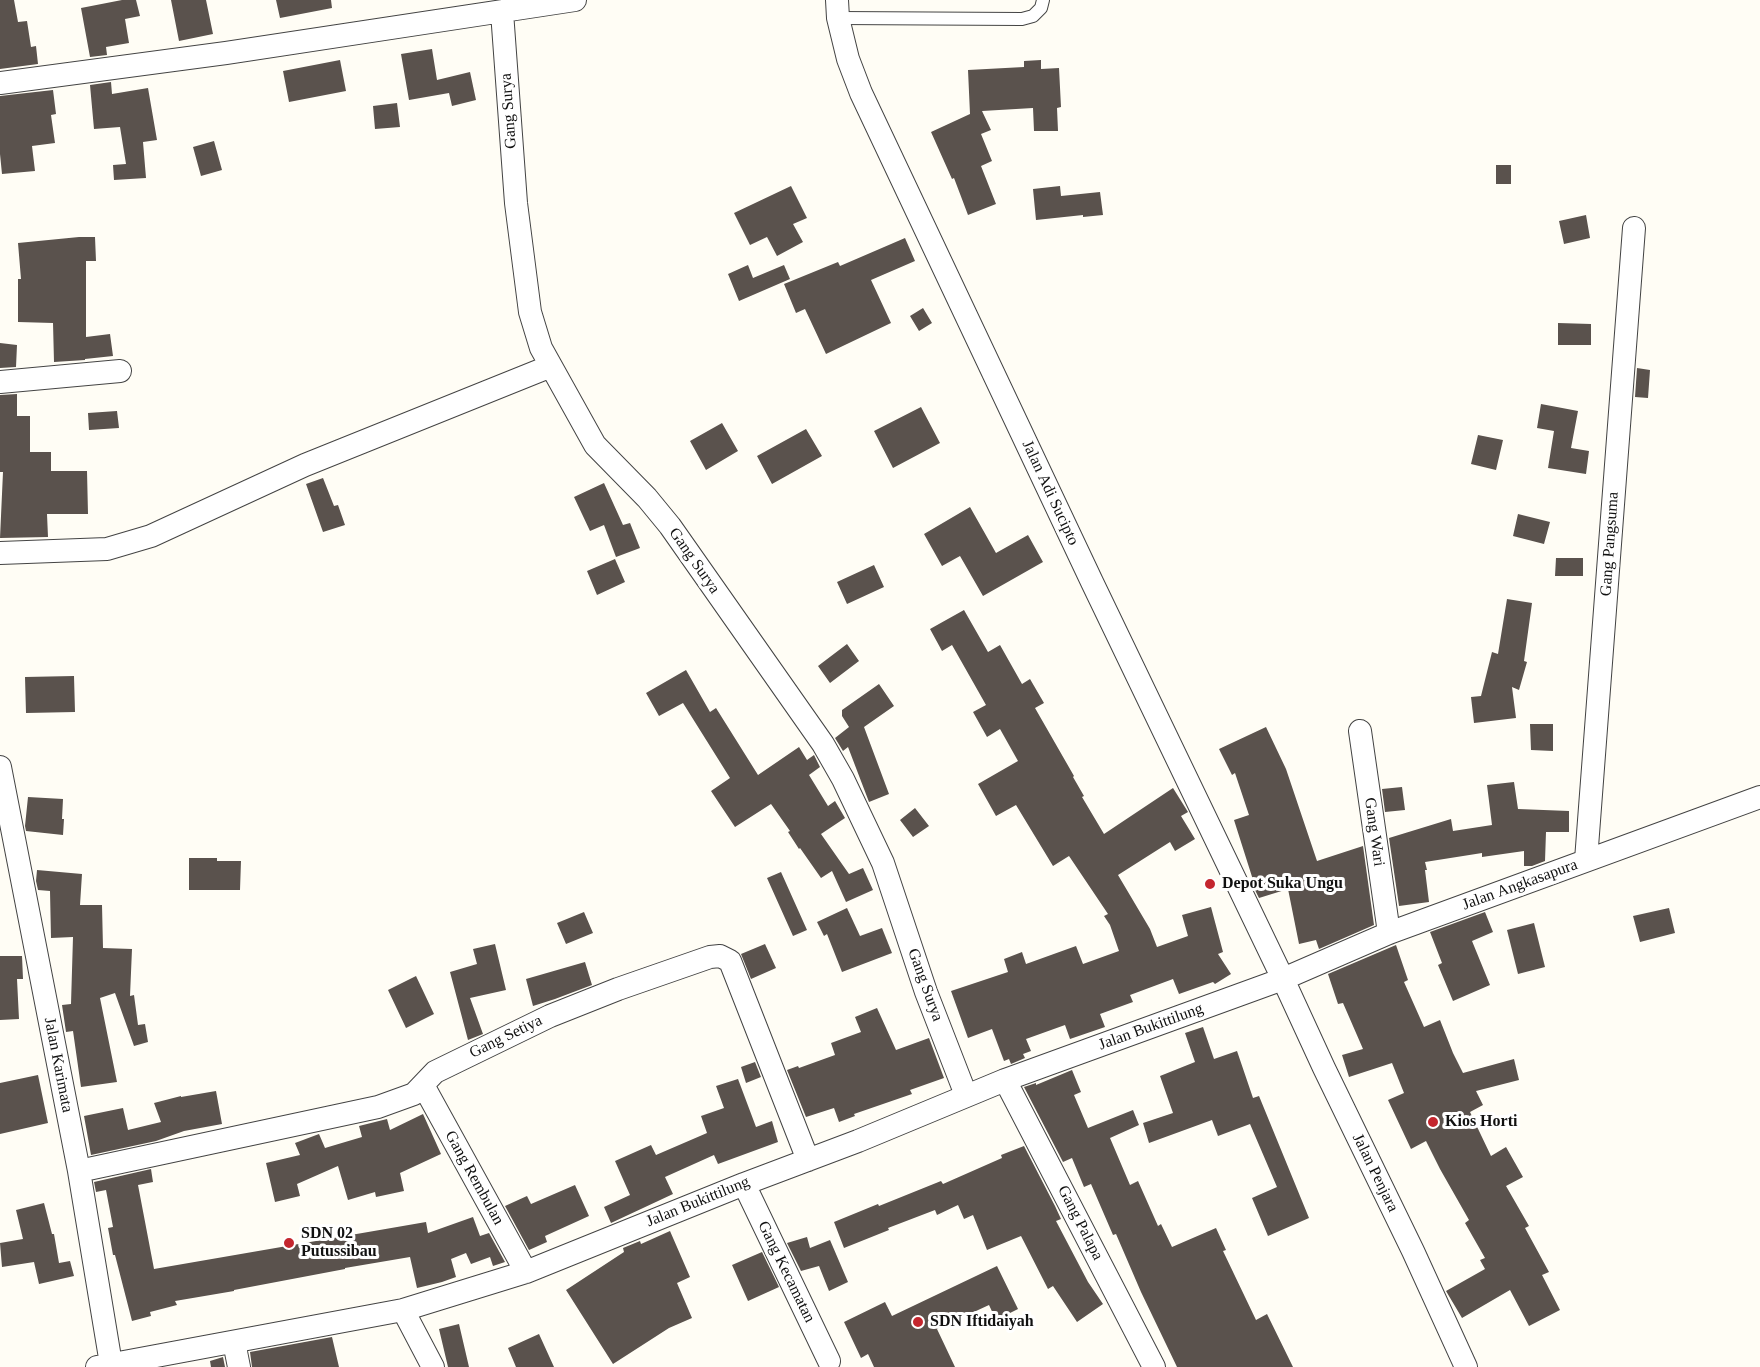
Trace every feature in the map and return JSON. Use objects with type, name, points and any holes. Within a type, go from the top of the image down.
[{"type":"street","points":[[0,83],[226,53],[575,0]]},
{"type":"street","name":"Jalan Adi Sucipto","points":[[838,9],[848,59],[861,93],[1283,979]]},
{"type":"street","name":"Gang Surya","points":[[502,12],[516,203],[530,312],[541,348],[595,445],[647,498],[670,526],[817,736],[843,779],[883,863],[926,992],[966,1095]]},
{"type":"street","name":"Gang Pangsuma","points":[[1586,860],[1634,228]]},
{"type":"street","points":[[0,553],[106,549],[151,536],[305,465],[551,366]]},
{"type":"street","points":[[0,382],[120,371]]},
{"type":"street","name":"Gang Wari","points":[[1360,731],[1389,933]]},
{"type":"street","name":"Jalan Karimata","points":[[0,767],[79,1171],[104,1366]]},
{"type":"street","name":"Jalan Angkasapura","points":[[1283,979],[1389,933],[1760,797]]},
{"type":"street","name":"Gang Setiya","points":[[79,1171],[378,1107],[414,1094],[435,1072],[550,1016],[618,989],[710,957],[720,956],[730,962],[808,1160]]},
{"type":"street","name":"Jalan Bukittilung","points":[[104,1366],[403,1310],[526,1272],[744,1184],[858,1141],[966,1095],[1283,979]]},
{"type":"street","name":"Jalan Penjara","points":[[1283,979],[1413,1251],[1463,1366]]},
{"type":"street","name":"Gang Palapa","points":[[1005,1080],[1154,1367]]},
{"type":"street","name":"Gang Rembulan","points":[[423,1085],[526,1272]]},
{"type":"street","name":"Gang Kecamatan","points":[[744,1184],[829,1361]]},
{"type":"street","points":[[403,1310],[433,1367]]},
{"type":"street","points":[[234,1342],[239,1367]]},
{"type":"lane","points":[[838,9],[1022,19],[1033,16],[1041,8],[1043,0]]},
{"type":"building","points":[[0,0],[14,0],[18,22],[27,21],[31,47],[36,46],[38,64],[0,69]]},
{"type":"building","points":[[122,0],[136,0],[140,16],[125,19],[129,43],[106,47],[107,55],[90,57],[81,8]]},
{"type":"building","points":[[171,0],[206,0],[213,34],[179,41]]},
{"type":"building","points":[[276,0],[331,0],[332,8],[280,18]]},
{"type":"building","points":[[432,49],[437,80],[470,72],[476,100],[452,106],[449,93],[409,100],[401,54]]},
{"type":"building","points":[[340,60],[346,91],[289,102],[283,71]]},
{"type":"building","points":[[1041,60],[1041,69],[1059,68],[1061,107],[1057,108],[1058,131],[1034,131],[1033,108],[982,111],[991,130],[981,134],[992,161],[981,166],[996,204],[968,215],[954,178],[952,179],[931,132],[970,114],[968,70],[1024,67],[1024,61]]},
{"type":"building","points":[[111,82],[112,94],[148,88],[157,140],[143,142],[146,178],[114,180],[113,165],[126,164],[120,127],[94,129],[90,85]]},
{"type":"building","points":[[53,90],[56,114],[51,115],[55,143],[32,146],[35,171],[2,174],[0,96]]},
{"type":"building","points":[[397,103],[400,127],[375,129],[373,106]]},
{"type":"building","points":[[214,141],[222,170],[201,176],[193,147]]},
{"type":"building","points":[[1496,165],[1511,165],[1511,184],[1496,184]]},
{"type":"building","points":[[791,186],[807,218],[793,224],[803,242],[777,256],[767,237],[750,245],[734,213]]},
{"type":"building","points":[[1060,186],[1061,196],[1100,192],[1103,215],[1036,220],[1033,189]]},
{"type":"building","points":[[1586,215],[1590,238],[1564,244],[1559,221]]},
{"type":"building","points":[[95,237],[96,261],[86,261],[86,337],[110,334],[113,356],[54,362],[53,323],[18,322],[18,279],[21,279],[18,243]]},
{"type":"building","points":[[905,238],[915,261],[871,280],[891,323],[826,354],[805,309],[796,313],[784,284],[838,262],[840,266]]},
{"type":"building","points":[[748,265],[753,278],[784,265],[790,279],[739,301],[728,274]]},
{"type":"building","points":[[923,308],[932,323],[919,331],[910,316]]},
{"type":"building","points":[[1558,323],[1591,324],[1591,345],[1558,345]]},
{"type":"building","points":[[0,343],[17,345],[16,367],[0,368]]},
{"type":"building","points":[[1637,368],[1650,370],[1648,398],[1635,397]]},
{"type":"building","points":[[17,394],[17,416],[30,416],[30,452],[51,452],[51,471],[87,471],[88,514],[47,514],[48,537],[0,538],[3,472],[0,472],[0,395]]},
{"type":"building","points":[[1541,404],[1578,411],[1571,448],[1589,451],[1586,474],[1548,468],[1554,431],[1537,428]]},
{"type":"building","points":[[921,407],[940,443],[893,468],[874,431]]},
{"type":"building","points":[[117,411],[119,428],[89,430],[88,413]]},
{"type":"building","points":[[722,423],[738,451],[706,470],[690,441]]},
{"type":"building","points":[[806,429],[822,456],[772,484],[757,456]]},
{"type":"building","points":[[1478,435],[1503,440],[1496,470],[1471,464]]},
{"type":"building","points":[[323,478],[334,506],[338,505],[345,525],[323,532],[306,484]]},
{"type":"building","points":[[604,483],[623,525],[630,523],[640,548],[616,557],[604,525],[590,531],[574,497]]},
{"type":"building","points":[[970,507],[996,553],[1028,535],[1043,562],[983,596],[960,556],[942,566],[924,534]]},
{"type":"building","points":[[1518,514],[1550,522],[1544,544],[1513,536]]},
{"type":"building","points":[[1556,558],[1583,558],[1583,576],[1555,576]]},
{"type":"building","points":[[615,559],[625,582],[597,595],[587,571]]},
{"type":"building","points":[[874,565],[884,587],[847,604],[837,582]]},
{"type":"building","points":[[1507,599],[1532,603],[1524,661],[1527,662],[1519,690],[1512,687],[1516,718],[1474,723],[1471,697],[1481,696],[1492,652],[1498,654]]},
{"type":"building","points":[[964,610],[988,652],[1000,645],[1022,684],[1030,679],[1044,703],[1035,708],[1104,834],[1173,788],[1188,812],[1181,816],[1195,839],[1175,851],[1170,842],[1118,875],[1150,929],[1157,947],[1188,936],[1182,915],[1211,907],[1223,952],[1218,954],[1231,974],[1215,984],[1213,982],[1179,994],[1173,979],[1130,995],[1133,1002],[1100,1014],[1105,1027],[1070,1039],[1065,1025],[1026,1039],[1031,1051],[1023,1054],[1025,1058],[1011,1064],[1009,1059],[1004,1061],[992,1029],[968,1038],[951,991],[1008,972],[1004,959],[1022,952],[1026,964],[1076,946],[1083,964],[1119,951],[1110,925],[1104,916],[1108,914],[1069,856],[1053,866],[1016,805],[996,816],[978,784],[1018,761],[1000,729],[987,737],[973,712],[986,705],[952,645],[942,651],[930,629]]},
{"type":"building","points":[[847,644],[859,661],[830,683],[818,666]]},
{"type":"building","points":[[686,670],[710,712],[716,708],[758,775],[799,747],[807,760],[814,755],[820,767],[809,775],[828,806],[835,801],[845,818],[821,834],[849,874],[863,868],[873,890],[846,902],[832,871],[821,878],[799,849],[788,832],[790,831],[771,804],[735,827],[711,791],[730,778],[683,703],[659,716],[646,693]]},
{"type":"building","points":[[74,676],[75,712],[26,713],[25,677]]},
{"type":"building","points":[[879,684],[894,706],[864,727],[889,794],[869,802],[848,747],[843,751],[835,738],[849,727],[842,716],[842,710]]},
{"type":"building","points":[[1530,724],[1553,724],[1553,751],[1531,750]]},
{"type":"building","points":[[1266,727],[1286,769],[1317,861],[1363,846],[1374,925],[1319,949],[1316,940],[1299,944],[1288,889],[1259,898],[1252,884],[1254,883],[1234,820],[1249,815],[1235,773],[1232,775],[1219,749]]},
{"type":"building","points":[[1514,782],[1518,809],[1569,811],[1569,832],[1546,832],[1545,861],[1532,866],[1524,866],[1524,851],[1482,857],[1482,853],[1425,862],[1429,902],[1399,906],[1389,838],[1451,819],[1453,831],[1492,825],[1487,785]]},
{"type":"building","points":[[1402,787],[1405,810],[1385,812],[1382,789]]},
{"type":"building","points":[[28,797],[63,799],[63,835],[26,831]]},
{"type":"building","points":[[915,808],[929,826],[913,837],[900,820]]},
{"type":"building","points":[[189,858],[241,861],[240,890],[189,890]]},
{"type":"building","points":[[37,870],[82,874],[80,905],[102,905],[103,948],[132,949],[130,996],[134,995],[138,1025],[145,1024],[148,1042],[134,1046],[115,993],[100,998],[117,1082],[81,1087],[73,1031],[66,1032],[62,1005],[71,1004],[73,937],[51,938],[50,891],[38,890]]},
{"type":"building","points":[[781,872],[807,930],[793,936],[767,878]]},
{"type":"building","points":[[847,908],[860,936],[882,928],[892,953],[842,972],[827,934],[824,936],[817,922]]},
{"type":"building","points":[[1669,908],[1675,933],[1640,942],[1633,916]]},
{"type":"building","points":[[584,912],[593,933],[566,944],[557,923]]},
{"type":"building","points":[[1485,912],[1493,932],[1472,941],[1490,985],[1453,1001],[1438,965],[1442,963],[1430,932]]},
{"type":"building","points":[[1534,923],[1545,967],[1518,974],[1507,930]]},
{"type":"building","points":[[495,944],[506,990],[470,998],[483,1034],[468,1040],[450,972],[477,964],[473,949]]},
{"type":"building","points":[[765,944],[776,968],[751,979],[741,954]]},
{"type":"building","points":[[1396,945],[1408,980],[1404,982],[1424,1027],[1440,1020],[1463,1073],[1514,1059],[1519,1080],[1476,1091],[1483,1105],[1470,1112],[1491,1156],[1506,1147],[1523,1177],[1506,1186],[1529,1226],[1525,1228],[1549,1272],[1542,1275],[1560,1310],[1529,1326],[1510,1290],[1462,1318],[1446,1291],[1485,1269],[1480,1260],[1485,1258],[1465,1223],[1469,1220],[1426,1141],[1411,1149],[1388,1100],[1404,1093],[1392,1063],[1349,1077],[1342,1055],[1363,1049],[1343,1003],[1338,1004],[1328,974]]},
{"type":"building","points":[[0,956],[22,956],[23,979],[17,979],[19,1019],[0,1020]]},
{"type":"building","points":[[585,962],[592,985],[533,1006],[526,979]]},
{"type":"building","points":[[416,976],[434,1014],[406,1028],[388,990]]},
{"type":"building","points":[[877,1008],[896,1050],[929,1038],[944,1078],[910,1090],[912,1094],[854,1114],[855,1116],[839,1122],[834,1108],[806,1117],[787,1070],[835,1055],[831,1043],[861,1032],[855,1017]]},
{"type":"building","points":[[1203,1027],[1214,1059],[1237,1051],[1253,1098],[1259,1096],[1309,1218],[1268,1236],[1252,1198],[1277,1187],[1250,1124],[1218,1136],[1212,1120],[1149,1143],[1143,1123],[1173,1113],[1160,1076],[1195,1062],[1185,1033]]},
{"type":"building","points":[[755,1062],[761,1077],[746,1083],[741,1067]]},
{"type":"building","points":[[1072,1070],[1081,1092],[1074,1095],[1088,1128],[1133,1110],[1139,1125],[1110,1138],[1130,1185],[1138,1181],[1158,1226],[1161,1224],[1172,1247],[1216,1228],[1226,1250],[1223,1251],[1256,1320],[1267,1314],[1293,1367],[1177,1367],[1091,1184],[1084,1187],[1072,1158],[1063,1162],[1024,1087],[1036,1083],[1036,1085]]},
{"type":"building","points":[[38,1075],[48,1123],[0,1134],[0,1083]]},
{"type":"building","points":[[738,1079],[756,1127],[772,1121],[778,1142],[718,1164],[714,1155],[665,1177],[673,1194],[611,1223],[604,1207],[630,1195],[615,1161],[651,1145],[656,1155],[707,1133],[701,1116],[724,1108],[716,1086]]},
{"type":"building","points":[[216,1091],[222,1124],[184,1131],[156,1141],[91,1155],[84,1116],[123,1108],[128,1130],[161,1122],[154,1103]]},
{"type":"building","points":[[423,1114],[441,1154],[400,1173],[404,1191],[376,1197],[375,1192],[348,1200],[338,1166],[297,1184],[300,1196],[275,1202],[266,1163],[300,1155],[295,1143],[319,1134],[325,1148],[362,1137],[359,1126],[387,1119],[390,1130]]},
{"type":"building","points":[[1024,1146],[1061,1219],[1056,1221],[1088,1282],[1103,1304],[1077,1322],[1053,1286],[1048,1289],[1021,1236],[987,1250],[973,1215],[964,1219],[958,1205],[937,1215],[935,1210],[844,1248],[834,1222],[941,1181],[943,1184]]},
{"type":"building","points":[[151,1169],[153,1182],[138,1185],[154,1269],[426,1222],[428,1233],[473,1217],[480,1236],[489,1233],[505,1262],[493,1266],[490,1257],[471,1264],[466,1253],[451,1259],[456,1277],[417,1288],[410,1257],[175,1301],[177,1305],[150,1312],[151,1316],[132,1321],[115,1255],[113,1255],[108,1228],[113,1227],[106,1190],[96,1192],[94,1182]]},
{"type":"building","points":[[575,1185],[589,1216],[545,1236],[547,1242],[529,1250],[505,1206],[527,1196],[531,1204]]},
{"type":"building","points":[[44,1203],[52,1234],[54,1234],[59,1263],[70,1261],[74,1276],[39,1284],[34,1262],[2,1267],[0,1243],[23,1239],[16,1210]]},
{"type":"building","points":[[670,1231],[690,1277],[677,1283],[692,1318],[669,1328],[613,1364],[566,1290],[624,1252],[623,1248],[640,1241],[641,1244]]},
{"type":"building","points":[[807,1237],[810,1248],[830,1240],[848,1282],[829,1291],[819,1266],[801,1271],[787,1243]]},
{"type":"building","points":[[762,1252],[779,1287],[748,1301],[732,1265]]},
{"type":"building","points":[[997,1266],[1018,1309],[996,1320],[989,1305],[937,1329],[955,1367],[874,1367],[868,1354],[861,1358],[844,1322],[885,1302],[892,1316]]},
{"type":"building","points":[[459,1324],[469,1367],[448,1367],[439,1329]]},
{"type":"building","points":[[539,1334],[554,1367],[516,1367],[508,1348]]},
{"type":"building","points":[[332,1337],[339,1367],[252,1367],[250,1352]]},
{"type":"building","points":[[223,1357],[225,1367],[211,1367],[210,1361]]},
{"type":"place","name":"Depot Suka Ungu","points":[[1210,884]]},
{"type":"place","name":"Kios Horti","points":[[1433,1122]]},
{"type":"place","name":"SDN 02 Putussibau","points":[[289,1243]]},
{"type":"place","name":"SDN Iftidaiyah","points":[[918,1322]]}]
